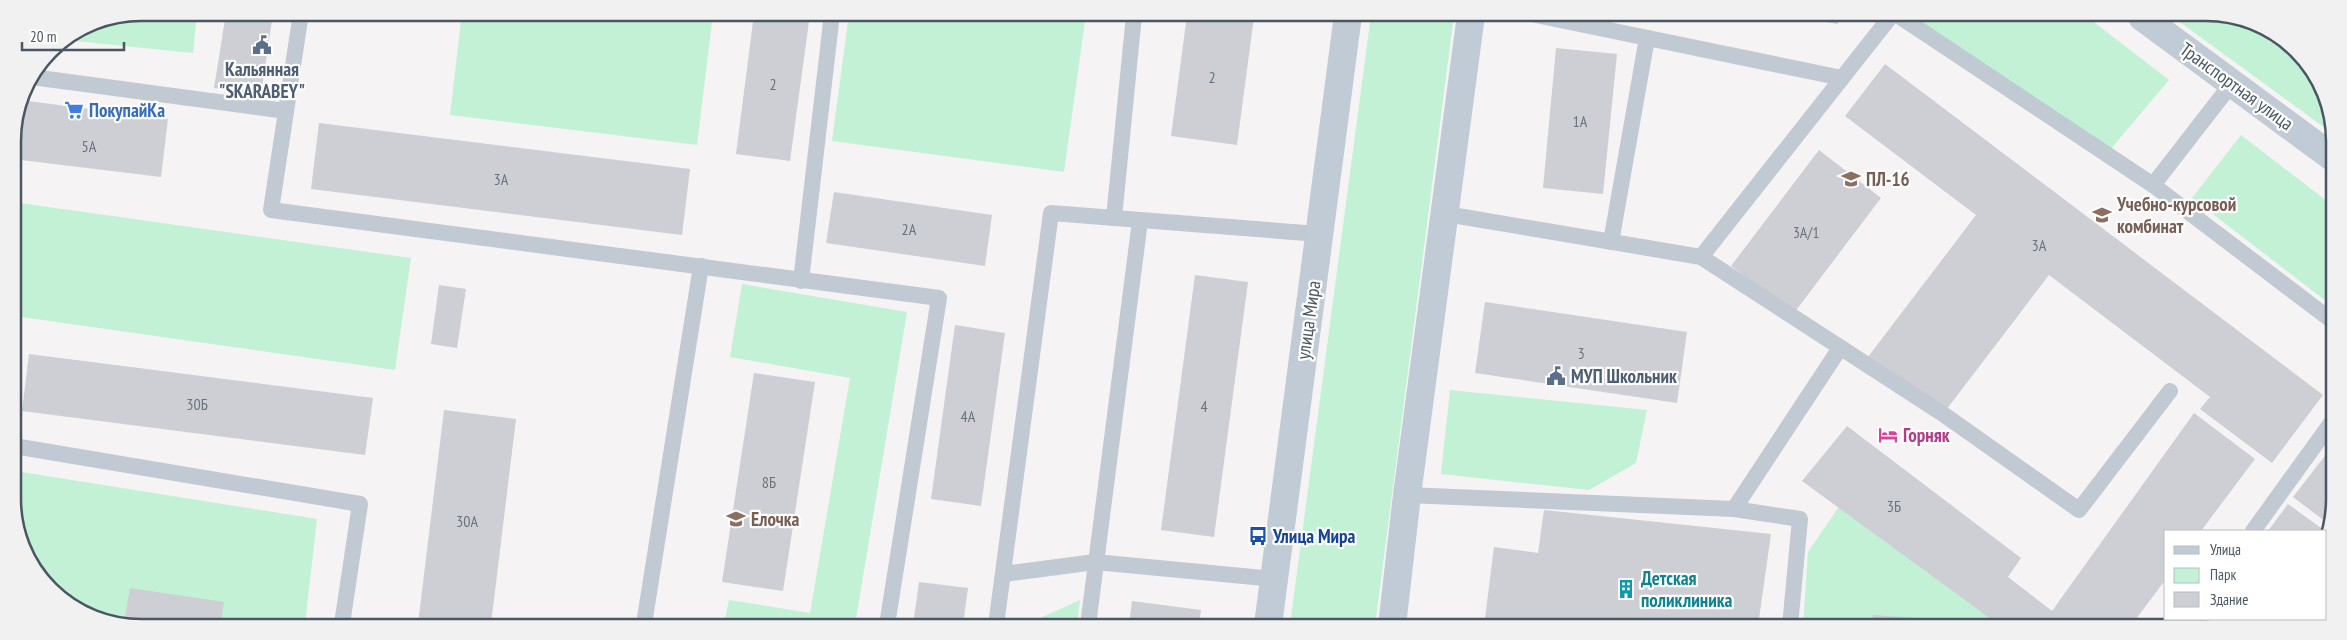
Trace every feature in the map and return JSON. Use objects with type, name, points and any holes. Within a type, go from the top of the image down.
[{"type":"main road","name":"улица Мира","points":[[1269,618],[1347,21]]},
{"type":"main road","points":[[1393,618],[1407,495],[1470,21]]},
{"type":"main road","name":"Транспортная улица","points":[[2148,21],[2233,82],[2326,152]]},
{"type":"lane","points":[[299,21],[271,210],[939,298],[888,619]]},
{"type":"lane","points":[[802,281],[831,21]]},
{"type":"lane","points":[[1114,218],[1133,21]]},
{"type":"lane","points":[[1565,21],[1842,78]]},
{"type":"lane","points":[[1701,257],[1887,21]]},
{"type":"lane","points":[[1906,21],[2153,186],[2326,316]]},
{"type":"lane","points":[[1611,242],[1647,38]]},
{"type":"lane","points":[[39,78],[286,111]]},
{"type":"lane","points":[[2153,186],[2233,82]]},
{"type":"lane","points":[[997,619],[1051,213],[1320,234]]},
{"type":"lane","points":[[1446,214],[1701,257],[1943,414],[2080,510],[2170,391]]},
{"type":"lane","points":[[1089,619],[1140,221]]},
{"type":"lane","points":[[645,619],[701,266]]},
{"type":"lane","points":[[1734,509],[1840,348]]},
{"type":"lane","points":[[2254,530],[2326,430]]},
{"type":"lane","points":[[21,447],[360,504],[343,619]]},
{"type":"lane","points":[[1407,495],[1734,509],[1800,519],[1791,618]]},
{"type":"lane","points":[[1004,574],[1095,562],[1274,579]]},
{"type":"green space","points":[[196,21],[193,53],[75,41],[102,28],[125,22]]},
{"type":"green space","points":[[461,21],[712,21],[697,145],[450,115]]},
{"type":"green space","points":[[848,21],[1085,21],[1064,172],[832,141]]},
{"type":"green space","points":[[1370,21],[1453,21],[1376,618],[1291,618]]},
{"type":"green space","points":[[1924,21],[2092,21],[2169,80],[2110,150],[1923,23]]},
{"type":"green space","points":[[2178,21],[2222,22],[2245,28],[2273,41],[2291,56],[2306,74],[2319,102],[2324,127]]},
{"type":"green space","points":[[2241,135],[2326,200],[2326,301],[2192,198]]},
{"type":"green space","points":[[22,203],[411,258],[395,370],[21,317]]},
{"type":"green space","points":[[742,284],[907,312],[856,619],[725,619],[729,600],[810,613],[850,378],[730,357]]},
{"type":"green space","points":[[1450,390],[1647,410],[1636,463],[1589,490],[1441,474]]},
{"type":"green space","points":[[21,472],[317,519],[306,619],[141,619],[117,616],[81,603],[68,594],[56,584],[37,559],[30,545],[22,515]]},
{"type":"green space","points":[[1851,489],[2047,618],[1804,618],[1808,552]]},
{"type":"green space","points":[[1080,600],[1078,619],[1039,619]]},
{"type":"building","points":[[225,21],[272,21],[261,95],[214,88]]},
{"type":"building","points":[[753,21],[809,21],[790,161],[736,154]]},
{"type":"building","points":[[1186,21],[1253,21],[1237,145],[1171,136]]},
{"type":"building","points":[[1818,21],[1838,21],[1838,24]]},
{"type":"building","points":[[1556,48],[1617,54],[1603,194],[1543,188]]},
{"type":"building","points":[[1885,64],[2323,395],[2272,463],[2200,409],[2210,397],[2049,275],[1943,414],[1868,357],[1976,215],[1845,116]]},
{"type":"building","points":[[28,101],[168,119],[161,177],[22,160],[22,125]]},
{"type":"building","points":[[319,123],[690,169],[682,235],[311,189]]},
{"type":"building","points":[[1819,150],[1881,198],[1794,313],[1731,266]]},
{"type":"building","points":[[834,192],[992,215],[985,266],[826,243]]},
{"type":"building","points":[[1195,275],[1248,282],[1214,537],[1161,530]]},
{"type":"building","points":[[439,285],[466,289],[457,348],[431,344]]},
{"type":"building","points":[[1485,302],[1687,332],[1677,403],[1475,373]]},
{"type":"building","points":[[955,325],[1005,333],[981,506],[931,499]]},
{"type":"building","points":[[29,354],[373,398],[365,455],[22,411]]},
{"type":"building","points":[[754,373],[815,382],[783,591],[722,582]]},
{"type":"building","points":[[444,410],[516,419],[492,619],[419,619]]},
{"type":"building","points":[[2194,413],[2255,459],[2202,530],[2164,530],[2164,582],[2137,618],[1990,618],[1802,481],[1847,426],[2021,558],[2008,577],[2052,611]]},
{"type":"building","points":[[2326,454],[2326,499],[2323,520],[2293,497]]},
{"type":"building","points":[[2288,504],[2322,529],[2322,530],[2269,530]]},
{"type":"building","name":"Детская поликлиника","points":[[1544,510],[1771,534],[1759,618],[1485,618],[1494,547],[1538,553]]},
{"type":"building","points":[[919,582],[968,588],[964,619],[914,619]]},
{"type":"building","points":[[130,588],[224,602],[222,619],[141,619],[125,617]]},
{"type":"building","points":[[1132,601],[1201,610],[1200,618],[1130,619]]},
{"type":"building","points":[[1873,615],[1920,618],[1873,618]]},
{"type":"place","name":"Кальянная \"SKARABEY\"","points":[[262,45]]},
{"type":"place","name":"ПокупайКа","points":[[74,110]]},
{"type":"place","name":"ПЛ-16","points":[[1851,179]]},
{"type":"place","name":"Учебно-курсовой комбинат","points":[[2102,215]]},
{"type":"place","name":"МУП Школьник","points":[[1556,376]]},
{"type":"place","name":"Горняк","points":[[1888,435]]},
{"type":"place","name":"Елочка","points":[[736,519]]},
{"type":"place","name":"Улица Мира","points":[[1258,536]]},
{"type":"place","name":"Детская поликлиника","points":[[1626,589]]}]
